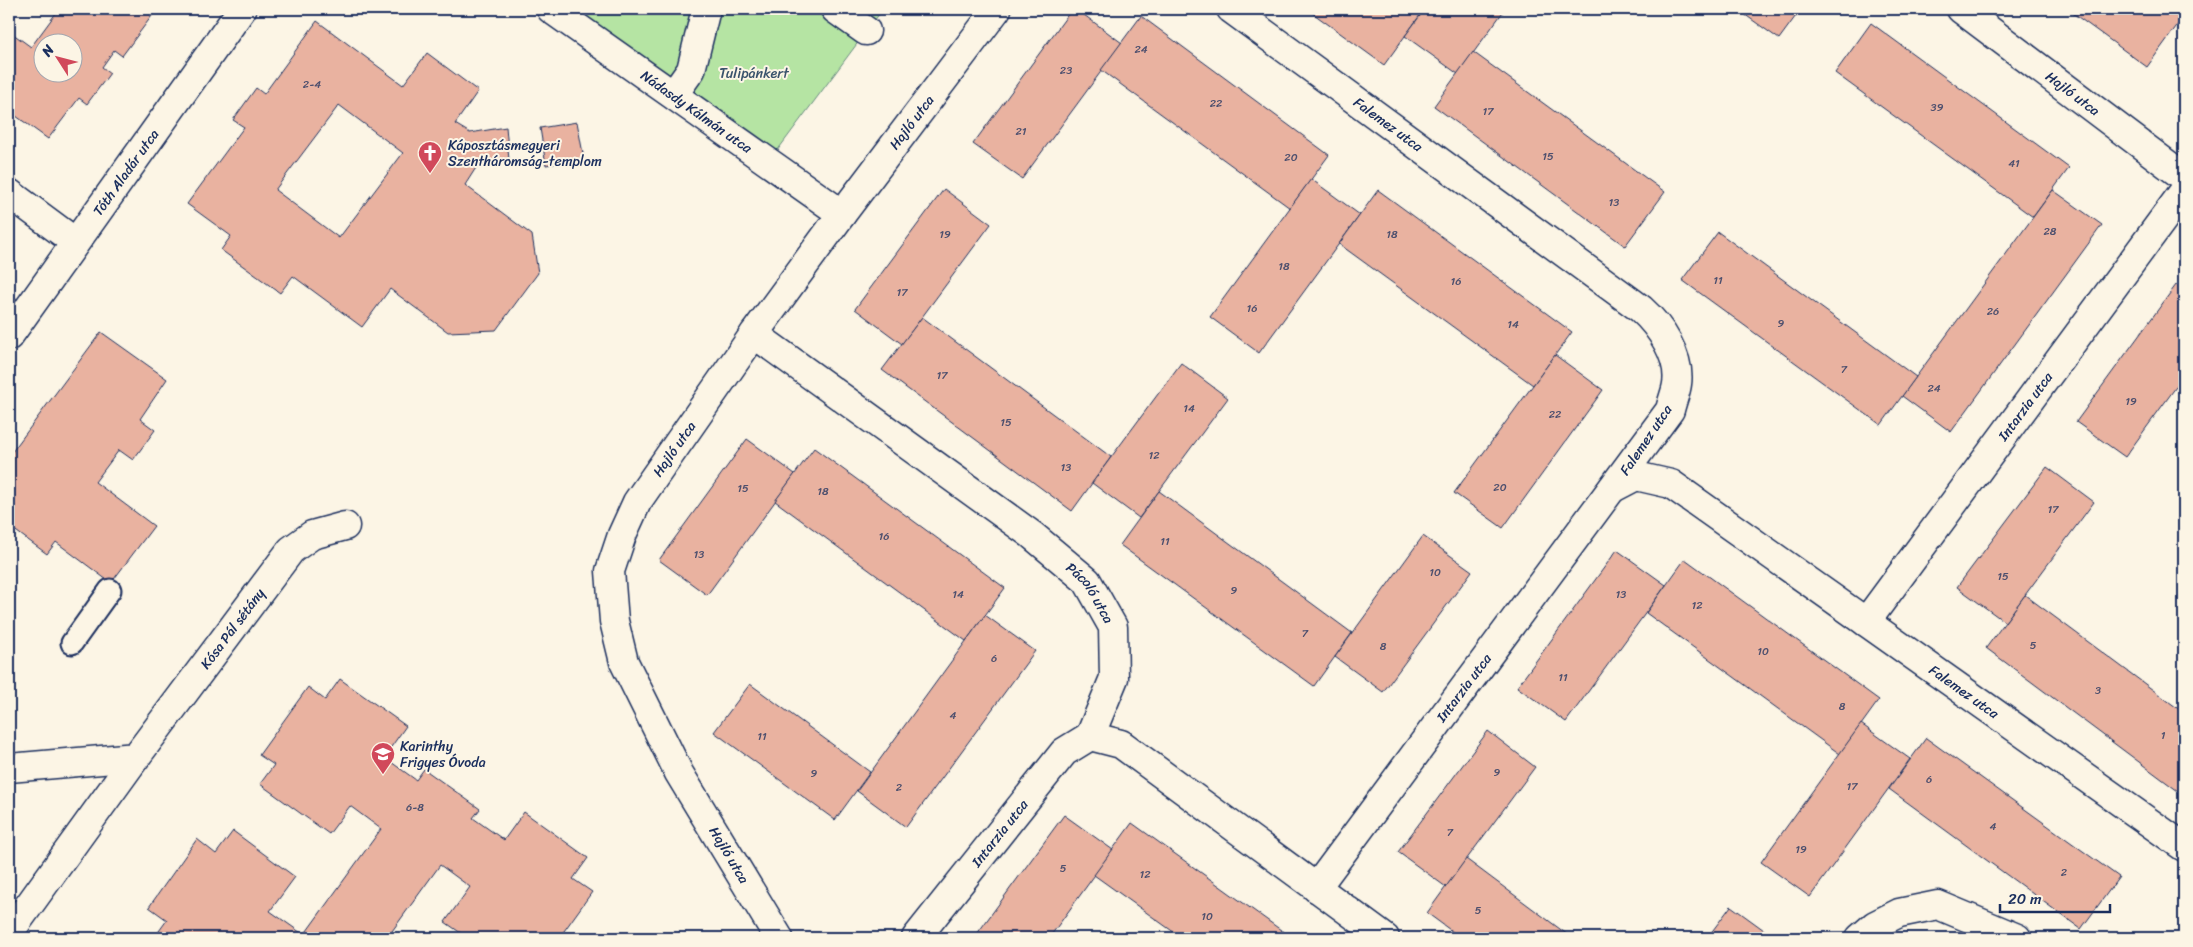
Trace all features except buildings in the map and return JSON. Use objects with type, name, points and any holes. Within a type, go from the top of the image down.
[{"type":"street","name":"Tóth Aladár utca","points":[[9,336],[242,9]]},
{"type":"street","name":"Nádasdy Kálmán utca","points":[[551,9],[842,214]]},
{"type":"street","points":[[674,94],[691,70],[706,9]]},
{"type":"street","points":[[835,9],[866,31]]},
{"type":"street","name":"Hajló utca","points":[[778,938],[679,773],[624,662],[614,621],[610,571],[622,535],[638,502],[754,334],[997,9]]},
{"type":"street","name":"Falemez utca","points":[[1231,9],[1653,320],[1673,352],[1678,382],[1670,410],[1613,488]]},
{"type":"street","name":"Hajló utca","points":[[1961,9],[2184,177]]},
{"type":"street","name":"Intarzia utca","points":[[1866,622],[2184,191]]},
{"type":"street","points":[[9,193],[75,242]]},
{"type":"street","name":"Pácoló utca","points":[[754,334],[1032,535],[1087,581],[1113,627],[1114,669],[1114,678],[1090,736]]},
{"type":"street","name":"Falemez utca","points":[[1613,488],[1636,476],[1671,484],[2184,847]]},
{"type":"street","name":"Intarzia utca","points":[[1316,888],[1613,488]]},
{"type":"street","name":"Kósa Pál sétány","points":[[9,933],[136,756],[291,550],[312,535],[346,526]]},
{"type":"street","points":[[1090,736],[1121,744],[1385,938]]},
{"type":"street","name":"Intarzia utca","points":[[916,938],[1064,752],[1090,736]]},
{"type":"street","points":[[9,768],[136,756]]},
{"type":"street","points":[[1860,938],[1875,925],[1900,913],[1938,905],[2017,938]]},
{"type":"lane","points":[[72,643],[110,590]]},
{"type":"green space","name":"Tulipánkert","points":[[551,9],[883,9],[768,163]]},
{"type":"place","name":"Káposztásmegyeri Szentháromság-templom","points":[[430,174]]},
{"type":"place","name":"Karinthy Frigyes Óvoda","points":[[383,775]]}]
